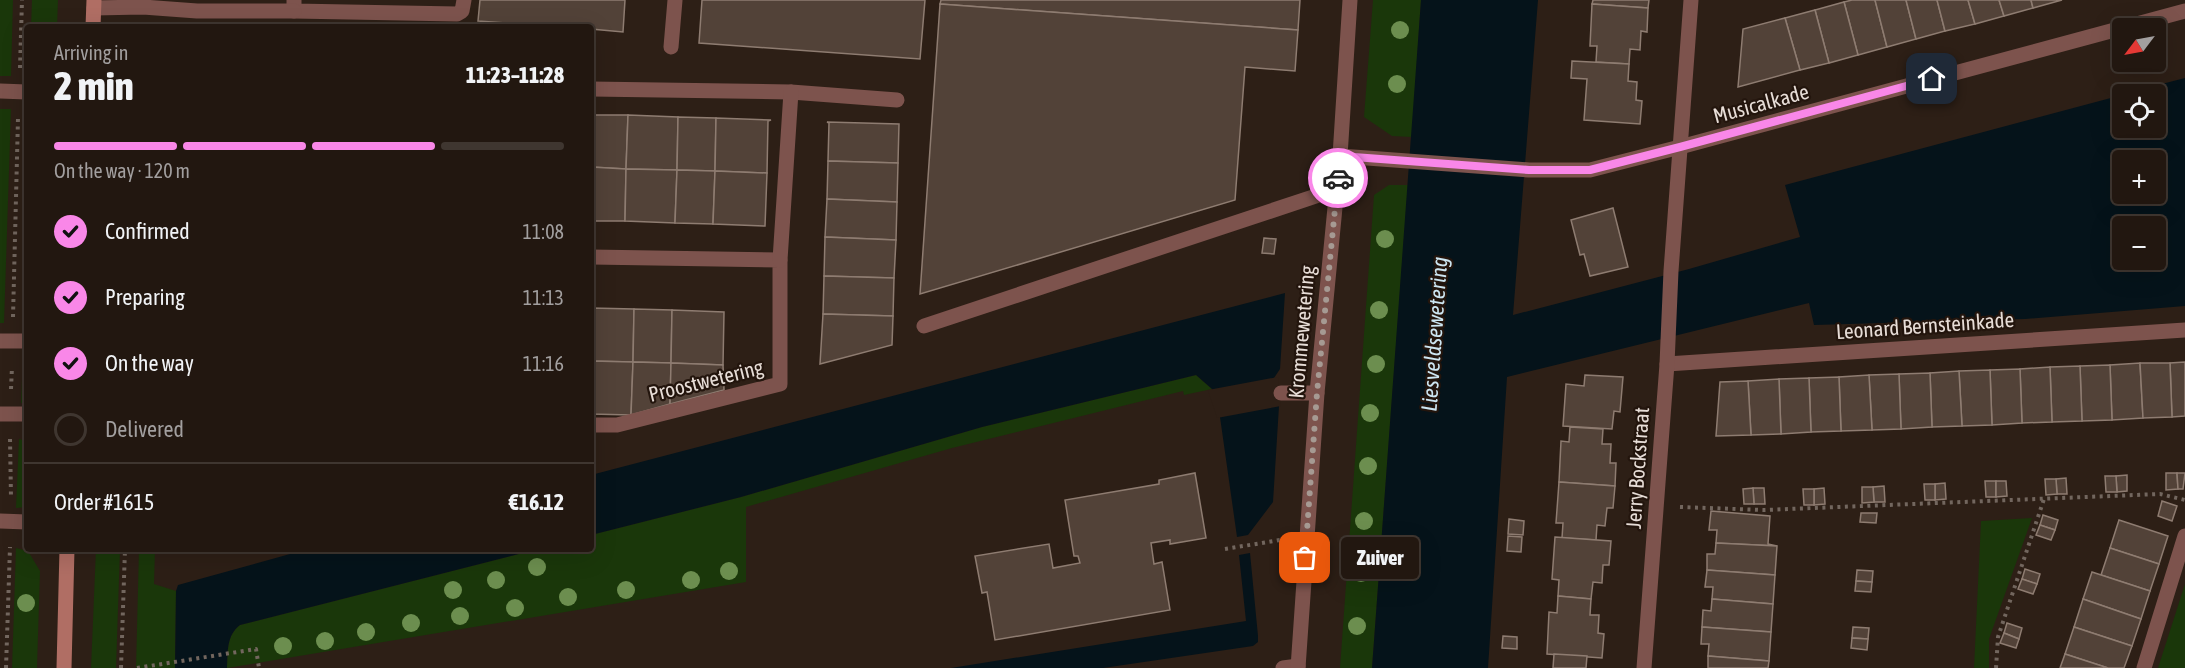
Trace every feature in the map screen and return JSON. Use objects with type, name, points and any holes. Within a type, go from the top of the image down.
[{"type":"street","points":[[93,24],[94,4],[197,11],[294,6],[380,6],[457,14],[462,11],[464,0]]},
{"type":"street","points":[[671,47],[675,0]]},
{"type":"street","name":"Krommewetering","points":[[1293,667],[1307,536],[1317,393],[1340,156],[1350,0]]},
{"type":"street","name":"Jerry Bockstraat","points":[[1644,668],[1691,0]]},
{"type":"street","name":"Musicalkade","points":[[1340,156],[1529,170],[1590,170],[2185,11]]},
{"type":"street","points":[[594,89],[791,92],[897,100]]},
{"type":"street","points":[[0,91],[24,92]]},
{"type":"street","name":"Proostwetering","points":[[594,425],[617,425],[780,384],[780,260],[791,92]]},
{"type":"street","points":[[924,326],[1337,189]]},
{"type":"street","points":[[594,257],[780,260]]},
{"type":"street","name":"Leonard Bernsteinkade","points":[[1667,364],[2185,330]]},
{"type":"street","points":[[0,341],[24,341]]},
{"type":"street","points":[[1281,393],[1317,393]]},
{"type":"street","points":[[0,414],[24,414]]},
{"type":"street","points":[[0,521],[24,522]]},
{"type":"street","points":[[2144,668],[2185,536]]},
{"type":"street","points":[[64,668],[67,552]]},
{"type":"path","points":[[1656,507],[1764,510],[2160,494],[2185,500]]},
{"type":"path","points":[[1996,668],[1998,637],[2044,499]]},
{"type":"path","points":[[1225,549],[1307,536]]},
{"type":"path","points":[[121,668],[125,552]]},
{"type":"path","points":[[137,668],[256,649],[259,668]]},
{"type":"green space","points":[[0,0],[13,0],[11,76],[0,76]]},
{"type":"green space","points":[[32,0],[58,0],[57,24],[31,24]]},
{"type":"green space","points":[[1373,0],[1421,0],[1412,137],[1392,136],[1364,117]]},
{"type":"green space","points":[[0,109],[11,109],[4,323],[0,323]]},
{"type":"green space","points":[[1389,185],[1408,185],[1372,668],[1340,668],[1374,195]]},
{"type":"green space","points":[[24,257],[24,322],[22,323]]},
{"type":"green space","points":[[23,356],[24,402],[21,403]]},
{"type":"green space","points":[[1196,375],[1212,389],[1184,395],[1183,391],[952,448],[746,507],[746,582],[227,668],[230,639],[240,625],[526,552],[594,552],[594,534],[741,497],[982,427]]},
{"type":"green space","points":[[19,439],[24,440],[24,507],[16,508]]},
{"type":"green space","points":[[2032,518],[1989,639],[1989,668],[1974,668],[1981,521]]},
{"type":"green space","points":[[16,548],[29,552],[40,571],[37,668],[12,668]]},
{"type":"green space","points":[[96,552],[120,552],[116,668],[91,668]]},
{"type":"green space","points":[[139,552],[155,552],[154,584],[176,591],[175,668],[136,668]]},
{"type":"green space","points":[[2185,584],[2185,668],[2158,668]]},
{"type":"water","name":"Liesveldsewetering","points":[[1421,0],[1538,0],[1513,315],[1800,237],[1785,185],[2112,98],[2112,138],[2166,138],[2166,84],[2162,84],[2185,78],[2185,306],[2025,319],[1814,325],[1809,303],[1507,377],[1488,668],[1372,668]]},
{"type":"water","points":[[1285,293],[1280,369],[1274,378],[1279,406],[1273,502],[1248,535],[1237,537],[1220,417],[1212,389],[1196,375],[982,427],[741,497],[594,534],[594,474]]},
{"type":"water","points":[[297,552],[526,552],[240,625],[230,639],[227,668],[175,668],[178,585]]},
{"type":"water","points":[[1250,553],[1258,636],[1258,642],[1253,646],[1103,668],[951,668],[1246,621],[1239,555]]},
{"type":"pier","points":[[1278,377],[1281,406],[1217,418],[1208,390]]},
{"type":"building","points":[[480,0],[625,0],[623,32],[594,29],[594,24],[520,24],[478,21]]},
{"type":"building","points":[[702,0],[925,0],[920,59],[699,43]]},
{"type":"building","points":[[941,0],[1300,0],[1298,30],[940,4]]},
{"type":"building","points":[[1593,0],[1649,0],[1648,8],[1592,4]]},
{"type":"building","points":[[1875,0],[1887,47],[1858,55],[1844,2]]},
{"type":"building","points":[[1875,0],[1906,0],[1916,39],[1887,47]]},
{"type":"building","points":[[1906,0],[1937,0],[1945,31],[1916,39]]},
{"type":"building","points":[[1937,0],[1968,0],[1975,24],[1945,31]]},
{"type":"building","points":[[1968,0],[1999,0],[2004,16],[1975,24]]},
{"type":"building","points":[[1999,0],[2031,0],[2033,8],[2004,16]]},
{"type":"building","points":[[2031,0],[2062,0],[2033,8]]},
{"type":"building","points":[[1844,2],[1858,55],[1829,63],[1815,10]]},
{"type":"building","points":[[940,4],[1298,30],[1295,71],[1245,67],[1235,200],[920,294]]},
{"type":"building","points":[[1592,4],[1648,8],[1647,32],[1641,31],[1640,50],[1630,49],[1629,64],[1596,62],[1597,46],[1590,46]]},
{"type":"building","points":[[1815,10],[1829,63],[1800,70],[1785,18]]},
{"type":"building","points":[[1785,18],[1800,70],[1738,87],[1743,29]]},
{"type":"building","points":[[1572,61],[1629,64],[1628,81],[1637,82],[1636,100],[1642,101],[1640,124],[1584,120],[1587,79],[1571,78]]},
{"type":"building","points":[[594,115],[628,115],[626,169],[594,167]]},
{"type":"building","points":[[628,115],[678,117],[677,170],[626,169]]},
{"type":"building","points":[[678,117],[716,118],[715,171],[677,170]]},
{"type":"building","points":[[716,118],[771,120],[768,121],[767,173],[715,171]]},
{"type":"building","points":[[827,122],[899,124],[898,163],[828,161],[829,123]]},
{"type":"building","points":[[828,161],[898,163],[897,202],[827,199]]},
{"type":"building","points":[[594,167],[626,169],[625,221],[594,221]]},
{"type":"building","points":[[626,169],[677,170],[675,223],[625,221]]},
{"type":"building","points":[[677,170],[715,171],[713,224],[675,223]]},
{"type":"building","points":[[715,171],[767,173],[765,226],[713,224]]},
{"type":"building","points":[[827,199],[897,202],[896,240],[825,237]]},
{"type":"building","points":[[1613,208],[1628,267],[1590,276],[1584,254],[1580,255],[1571,220]]},
{"type":"building","points":[[825,237],[896,240],[894,278],[824,276]]},
{"type":"building","points":[[1264,238],[1276,239],[1274,254],[1262,253]]},
{"type":"building","points":[[824,276],[894,278],[893,316],[823,314]]},
{"type":"building","points":[[594,308],[634,309],[633,362],[594,361]]},
{"type":"building","points":[[634,309],[672,310],[671,363],[633,362]]},
{"type":"building","points":[[672,310],[724,312],[723,365],[671,363]]},
{"type":"building","points":[[823,314],[893,316],[892,345],[820,364]]},
{"type":"building","points":[[594,361],[633,362],[631,415],[594,414]]},
{"type":"building","points":[[633,362],[671,363],[670,404],[631,415]]},
{"type":"building","points":[[2185,362],[2185,416],[2172,417],[2170,363]]},
{"type":"building","points":[[671,363],[723,365],[724,390],[670,404]]},
{"type":"building","points":[[2140,363],[2143,418],[2112,420],[2110,365]]},
{"type":"building","points":[[2140,363],[2170,363],[2172,417],[2143,418]]},
{"type":"building","points":[[2110,365],[2112,420],[2082,421],[2080,366]]},
{"type":"building","points":[[2080,366],[2082,421],[2052,422],[2050,367]]},
{"type":"building","points":[[2050,367],[2052,422],[2022,423],[2020,369]]},
{"type":"building","points":[[2020,369],[2022,423],[1992,425],[1990,370]]},
{"type":"building","points":[[1990,370],[1992,425],[1962,426],[1959,371]]},
{"type":"building","points":[[1959,371],[1962,426],[1932,427],[1930,373]]},
{"type":"building","points":[[1930,373],[1932,427],[1901,429],[1899,374]]},
{"type":"building","points":[[1899,374],[1901,429],[1872,430],[1869,375]]},
{"type":"building","points":[[1585,375],[1623,377],[1620,412],[1614,411],[1612,429],[1563,426],[1566,384],[1584,386]]},
{"type":"building","points":[[1869,375],[1872,430],[1841,431],[1839,377]]},
{"type":"building","points":[[1839,377],[1841,431],[1811,432],[1809,378]]},
{"type":"building","points":[[1809,378],[1811,432],[1781,434],[1779,379]]},
{"type":"building","points":[[1779,379],[1781,434],[1751,435],[1748,381]]},
{"type":"building","points":[[1748,381],[1751,435],[1716,436],[1720,382]]},
{"type":"building","points":[[1570,427],[1603,429],[1602,444],[1611,444],[1610,463],[1616,463],[1615,486],[1559,482],[1561,441],[1569,442]]},
{"type":"building","points":[[1195,473],[1206,538],[1170,544],[1170,540],[1151,543],[1154,564],[1162,562],[1170,610],[995,640],[987,592],[982,593],[975,556],[1049,544],[1053,568],[1080,563],[1078,556],[1074,556],[1065,500],[1159,484],[1159,480]]},
{"type":"building","points":[[2166,473],[2177,473],[2178,489],[2166,490]]},
{"type":"building","points":[[2177,473],[2185,473],[2183,489],[2178,489]]},
{"type":"building","points":[[2127,475],[2127,491],[2117,492],[2116,476]]},
{"type":"building","points":[[2105,476],[2116,476],[2117,492],[2106,492]]},
{"type":"building","points":[[2066,478],[2067,494],[2057,494],[2056,479]]},
{"type":"building","points":[[2045,479],[2056,479],[2057,494],[2046,495]]},
{"type":"building","points":[[1985,481],[1996,481],[1996,497],[1986,497]]},
{"type":"building","points":[[1996,481],[2006,481],[2007,496],[1996,497]]},
{"type":"building","points":[[1559,482],[1615,486],[1613,508],[1607,508],[1605,526],[1597,525],[1596,540],[1562,538],[1563,523],[1556,523]]},
{"type":"building","points":[[1945,483],[1946,499],[1935,500],[1935,484]]},
{"type":"building","points":[[1924,484],[1935,484],[1935,500],[1925,500]]},
{"type":"building","points":[[1884,486],[1885,502],[1874,502],[1873,487]]},
{"type":"building","points":[[1862,487],[1873,487],[1874,502],[1862,503]]},
{"type":"building","points":[[1753,488],[1764,488],[1765,504],[1754,504]]},
{"type":"building","points":[[1753,488],[1754,504],[1744,504],[1743,489]]},
{"type":"building","points":[[1824,488],[1825,504],[1814,505],[1814,489]]},
{"type":"building","points":[[1803,489],[1814,489],[1814,505],[1804,505]]},
{"type":"building","points":[[2162,501],[2177,506],[2172,521],[2158,516]]},
{"type":"building","points":[[1711,511],[1770,516],[1768,544],[1777,546],[1716,543],[1717,530],[1709,530]]},
{"type":"building","points":[[1861,513],[1877,513],[1876,523],[1860,522]]},
{"type":"building","points":[[2043,515],[2058,520],[2055,530],[2040,525]]},
{"type":"building","points":[[1509,519],[1524,521],[1523,535],[1508,534]]},
{"type":"building","points":[[2119,520],[2168,536],[2159,564],[2110,548]]},
{"type":"building","points":[[2040,525],[2055,530],[2051,540],[2036,535]]},
{"type":"building","points":[[1508,536],[1522,537],[1521,552],[1507,551]]},
{"type":"building","points":[[1555,537],[1611,541],[1609,565],[1603,565],[1602,583],[1593,582],[1591,599],[1558,596],[1559,580],[1552,579]]},
{"type":"building","points":[[1716,543],[1777,546],[1775,575],[1707,570],[1707,554],[1715,554]]},
{"type":"building","points":[[2110,548],[2159,564],[2150,591],[2101,575]]},
{"type":"building","points":[[2025,569],[2040,574],[2037,584],[2022,579]]},
{"type":"building","points":[[1707,570],[1775,575],[1773,604],[1712,599],[1713,587],[1705,587]]},
{"type":"building","points":[[1857,570],[1873,571],[1872,582],[1856,581]]},
{"type":"building","points":[[2092,572],[2150,591],[2141,619],[2083,599]]},
{"type":"building","points":[[2022,579],[2037,584],[2033,594],[2018,589]]},
{"type":"building","points":[[1856,581],[1872,582],[1871,592],[1855,591]]},
{"type":"building","points":[[1558,596],[1591,599],[1590,615],[1599,615],[1598,633],[1604,634],[1602,658],[1547,654],[1549,612],[1557,613]]},
{"type":"building","points":[[1712,599],[1773,604],[1771,632],[1702,627],[1703,610],[1711,611]]},
{"type":"building","points":[[2083,599],[2141,619],[2132,646],[2074,627]]},
{"type":"building","points":[[2007,623],[2022,628],[2019,639],[2004,633]]},
{"type":"building","points":[[1702,627],[1771,632],[1769,661],[1708,656],[1709,644],[1701,644]]},
{"type":"building","points":[[1853,627],[1869,628],[1868,639],[1852,638]]},
{"type":"building","points":[[2074,627],[2132,646],[2124,668],[2108,668],[2065,654]]},
{"type":"building","points":[[2004,633],[2019,639],[2016,648],[2000,643]]},
{"type":"building","points":[[1503,636],[1517,637],[1517,649],[1502,648]]},
{"type":"building","points":[[1852,638],[1868,639],[1867,650],[1851,648]]},
{"type":"building","points":[[1554,654],[1587,656],[1586,668],[1553,668]]},
{"type":"building","points":[[2065,654],[2108,668],[2060,668]]},
{"type":"building","points":[[1708,656],[1769,661],[1768,668],[1708,668]]},
{"type":"way so far","points":[[1305,558],[1317,393],[1338,178]]},
{"type":"place","name":"Zuiver","points":[[1305,558]]},
{"type":"route","points":[[1338,178],[1340,156],[1529,170],[1590,170],[1932,79]]}]
